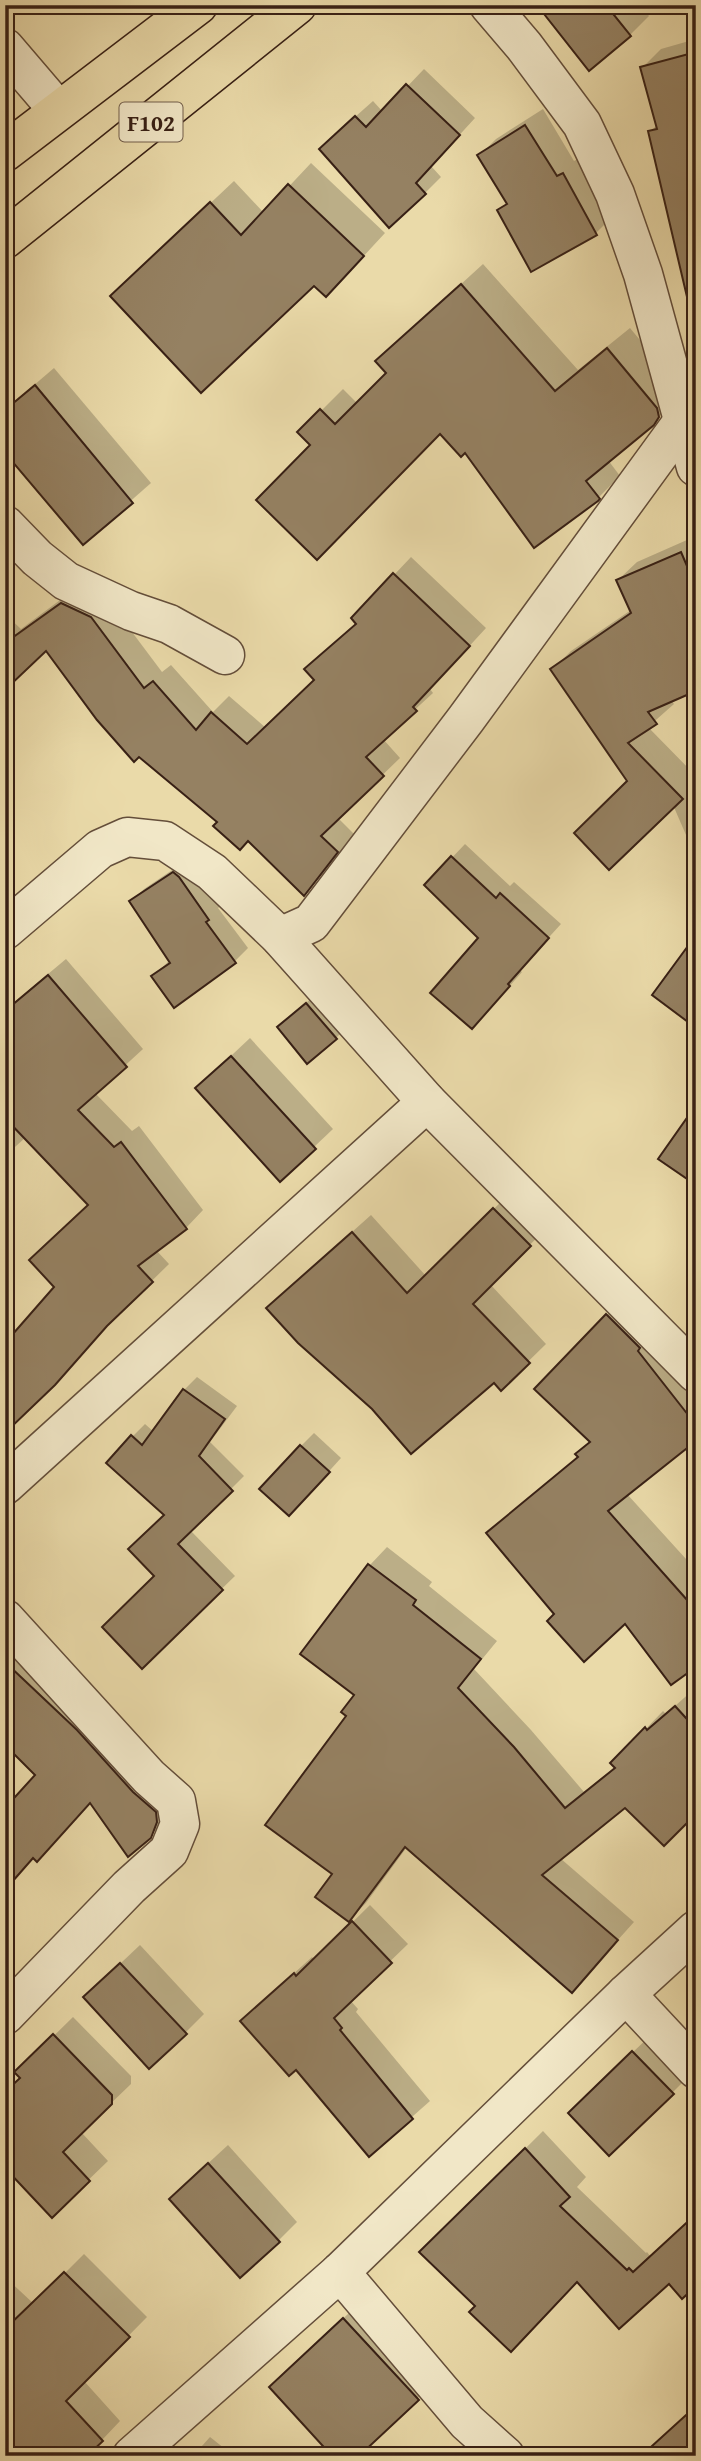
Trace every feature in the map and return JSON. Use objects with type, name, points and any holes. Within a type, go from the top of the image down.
[{"type":"main road","name":"F102","points":[[5,152],[198,5]]},
{"type":"main road","name":"F102","points":[[5,239],[297,5]]},
{"type":"street","points":[[489,5],[524,46],[582,124],[615,194],[643,274],[696,467]]},
{"type":"street","points":[[5,48],[58,110]]},
{"type":"street","points":[[280,937],[311,923],[466,719],[684,420]]},
{"type":"street","points":[[5,525],[37,558],[66,581],[131,611],[169,624],[225,655]]},
{"type":"street","points":[[5,930],[100,849],[127,837],[165,841],[212,872],[280,937],[426,1102],[696,1373]]},
{"type":"street","points":[[5,1485],[426,1102]]},
{"type":"street","points":[[5,1619],[149,1777],[176,1801],[180,1824],[169,1851],[130,1887],[5,2015]]},
{"type":"street","points":[[132,2456],[340,2272],[626,1994],[696,1930]]},
{"type":"street","points":[[626,1994],[696,2069]]},
{"type":"street","points":[[340,2272],[467,2422],[505,2456]]},
{"type":"building","points":[[537,5],[606,5],[631,36],[589,71]]},
{"type":"building","points":[[696,52],[696,296],[687,297],[648,131],[657,129],[640,67]]},
{"type":"building","points":[[406,84],[460,135],[416,183],[426,194],[389,228],[319,149],[355,116],[366,127]]},
{"type":"building","points":[[525,125],[557,176],[563,173],[597,235],[531,272],[497,210],[507,204],[477,155]]},
{"type":"building","points":[[288,184],[364,256],[326,297],[314,286],[201,393],[110,296],[210,202],[241,235]]},
{"type":"building","points":[[461,284],[555,391],[607,348],[657,408],[659,417],[654,425],[586,481],[600,499],[534,548],[465,453],[461,457],[440,434],[317,560],[256,500],[310,445],[297,432],[320,409],[335,424],[386,373],[375,361]]},
{"type":"building","points":[[35,385],[133,503],[83,545],[5,453],[5,410]]},
{"type":"building","points":[[681,552],[696,587],[696,691],[648,712],[657,724],[628,743],[683,799],[609,870],[574,833],[627,781],[550,669],[631,613],[616,580]]},
{"type":"building","points":[[393,573],[470,646],[413,707],[417,711],[366,757],[384,776],[321,836],[338,852],[304,896],[248,841],[240,850],[213,826],[217,822],[139,757],[134,762],[97,720],[46,651],[5,690],[5,643],[61,603],[91,617],[144,688],[153,681],[196,730],[211,712],[247,744],[314,680],[304,669],[356,624],[351,618]]},
{"type":"building","points":[[451,856],[496,898],[500,893],[549,938],[472,1029],[430,993],[478,938],[424,885]]},
{"type":"building","points":[[173,872],[209,920],[206,922],[236,963],[174,1008],[151,976],[170,963],[129,901]]},
{"type":"building","points":[[696,935],[696,1028],[652,995]]},
{"type":"building","points":[[48,975],[127,1067],[78,1110],[114,1147],[121,1142],[187,1229],[138,1266],[153,1282],[107,1326],[55,1385],[5,1433],[5,1343],[54,1287],[29,1260],[88,1205],[5,1118],[5,1011]]},
{"type":"building","points":[[306,1003],[337,1039],[307,1064],[277,1027]]},
{"type":"building","points":[[231,1056],[316,1149],[280,1182],[195,1088]]},
{"type":"building","points":[[696,1105],[696,1185],[658,1159]]},
{"type":"building","points":[[493,1208],[531,1246],[473,1304],[530,1363],[501,1391],[494,1383],[411,1454],[372,1409],[298,1343],[266,1308],[352,1232],[407,1293]]},
{"type":"building","points":[[606,1314],[640,1348],[638,1351],[696,1425],[696,1441],[608,1511],[696,1610],[696,1667],[671,1685],[625,1624],[584,1662],[547,1621],[554,1614],[486,1533],[578,1457],[575,1454],[590,1442],[534,1389]]},
{"type":"building","points":[[183,1389],[225,1419],[199,1456],[233,1491],[178,1544],[223,1590],[142,1669],[102,1627],[154,1576],[128,1549],[164,1515],[106,1463],[131,1435],[142,1445]]},
{"type":"building","points":[[300,1445],[330,1472],[289,1516],[259,1489]]},
{"type":"building","points":[[368,1564],[416,1600],[413,1605],[481,1659],[458,1688],[514,1747],[565,1808],[615,1768],[610,1763],[645,1727],[647,1730],[675,1706],[696,1729],[696,1814],[664,1846],[625,1808],[542,1875],[618,1940],[572,1993],[405,1847],[349,1922],[315,1897],[332,1874],[265,1825],[346,1716],[341,1712],[354,1695],[300,1654]]},
{"type":"building","points":[[5,1662],[77,1730],[133,1792],[156,1812],[157,1822],[151,1838],[128,1857],[90,1803],[37,1862],[33,1858],[5,1890],[5,1808],[35,1775],[5,1745]]},
{"type":"building","points":[[352,1921],[392,1963],[334,2018],[342,2028],[340,2030],[413,2119],[369,2157],[296,2070],[289,2076],[240,2021],[294,1973],[296,1976]]},
{"type":"building","points":[[120,1963],[187,2034],[149,2069],[83,1997]]},
{"type":"building","points":[[53,2034],[112,2095],[112,2104],[63,2152],[90,2181],[52,2218],[5,2168],[5,2092],[20,2078],[14,2072]]},
{"type":"building","points":[[632,2051],[674,2094],[609,2156],[568,2113]]},
{"type":"building","points":[[525,2148],[570,2197],[560,2206],[627,2270],[629,2268],[633,2272],[696,2214],[696,2286],[682,2299],[669,2284],[619,2329],[577,2282],[511,2352],[469,2312],[475,2306],[419,2252]]},
{"type":"building","points":[[208,2163],[280,2242],[240,2278],[169,2199]]},
{"type":"building","points":[[64,2272],[130,2337],[66,2401],[103,2441],[87,2456],[5,2456],[5,2329]]},
{"type":"building","points":[[343,2318],[419,2400],[359,2456],[332,2456],[269,2387]]},
{"type":"building","points":[[696,2406],[696,2456],[641,2456]]}]
